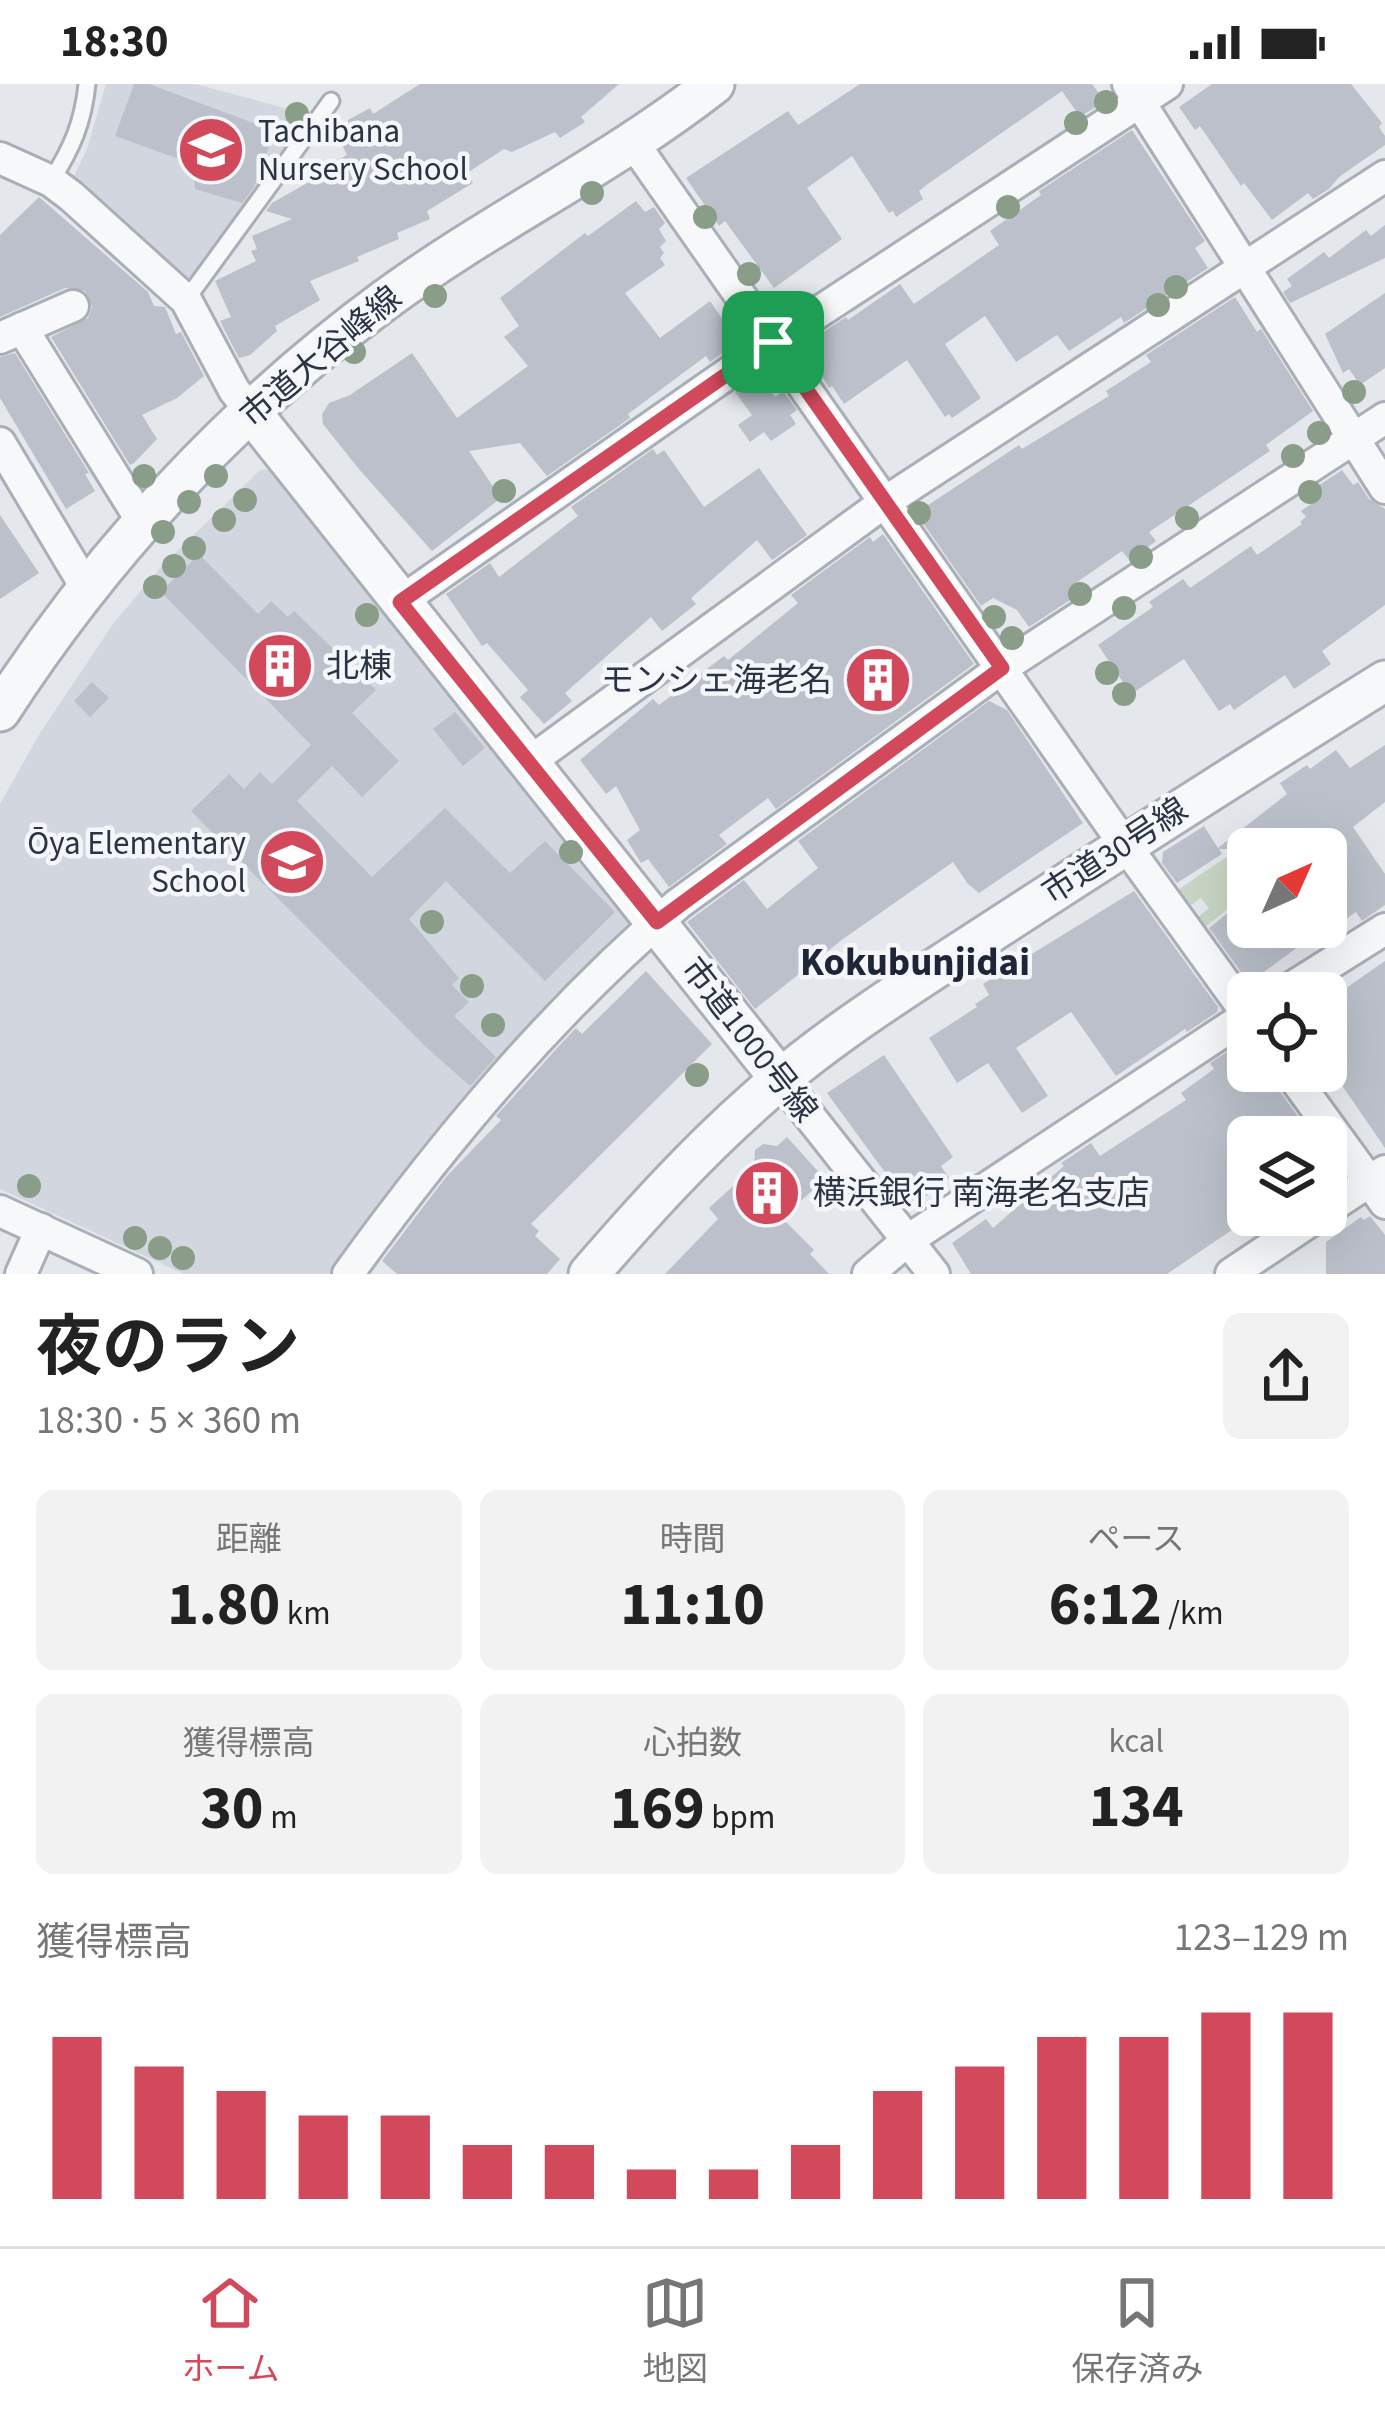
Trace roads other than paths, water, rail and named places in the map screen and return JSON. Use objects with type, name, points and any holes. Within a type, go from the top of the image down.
[{"type":"street","name":"市道大谷峰線","points":[[10,686],[142,523],[310,359],[387,299],[634,144],[714,84]]},
{"type":"street","points":[[400,602],[1134,93],[1167,84]]},
{"type":"street","points":[[1134,93],[1385,488]]},
{"type":"street","points":[[634,144],[1227,986]]},
{"type":"street","points":[[0,158],[51,181],[186,300],[234,390],[251,412]]},
{"type":"street","points":[[528,764],[885,502],[1385,176]]},
{"type":"street","points":[[74,306],[11,333],[142,523]]},
{"type":"street","name":"市道1000号線","points":[[251,412],[934,1274]]},
{"type":"street","points":[[349,1273],[503,1075],[657,922],[1002,668],[1385,418]]},
{"type":"street","points":[[0,443],[88,589]]},
{"type":"street","name":"市道30号線","points":[[589,1274],[662,1192],[781,1080],[881,1004],[1385,681]]},
{"type":"street","points":[[1316,972],[1385,929]]},
{"type":"street","points":[[868,1274],[908,1240],[1227,1029]]},
{"type":"street","points":[[1306,1092],[1380,1185],[1347,1201]]},
{"type":"street","points":[[0,1211],[136,1274]]},
{"type":"street","points":[[21,1274],[41,1229]]},
{"type":"street","points":[[1231,1274],[1288,1236]]},
{"type":"lane","points":[[51,181],[83,121],[87,84]]},
{"type":"lane","points":[[186,300],[331,101]]},
{"type":"place","name":"Tachibana Nursery School","points":[[211,150]]},
{"type":"place","name":"北棟","points":[[280,666]]},
{"type":"place","name":"モンシェ海老名","points":[[878,680]]},
{"type":"place","name":"Ōya Elementary School","points":[[292,862]]},
{"type":"place","name":"横浜銀行 南海老名支店","points":[[767,1193]]},
{"type":"district","name":"Kokubunjidai","points":[[915,963]]}]
